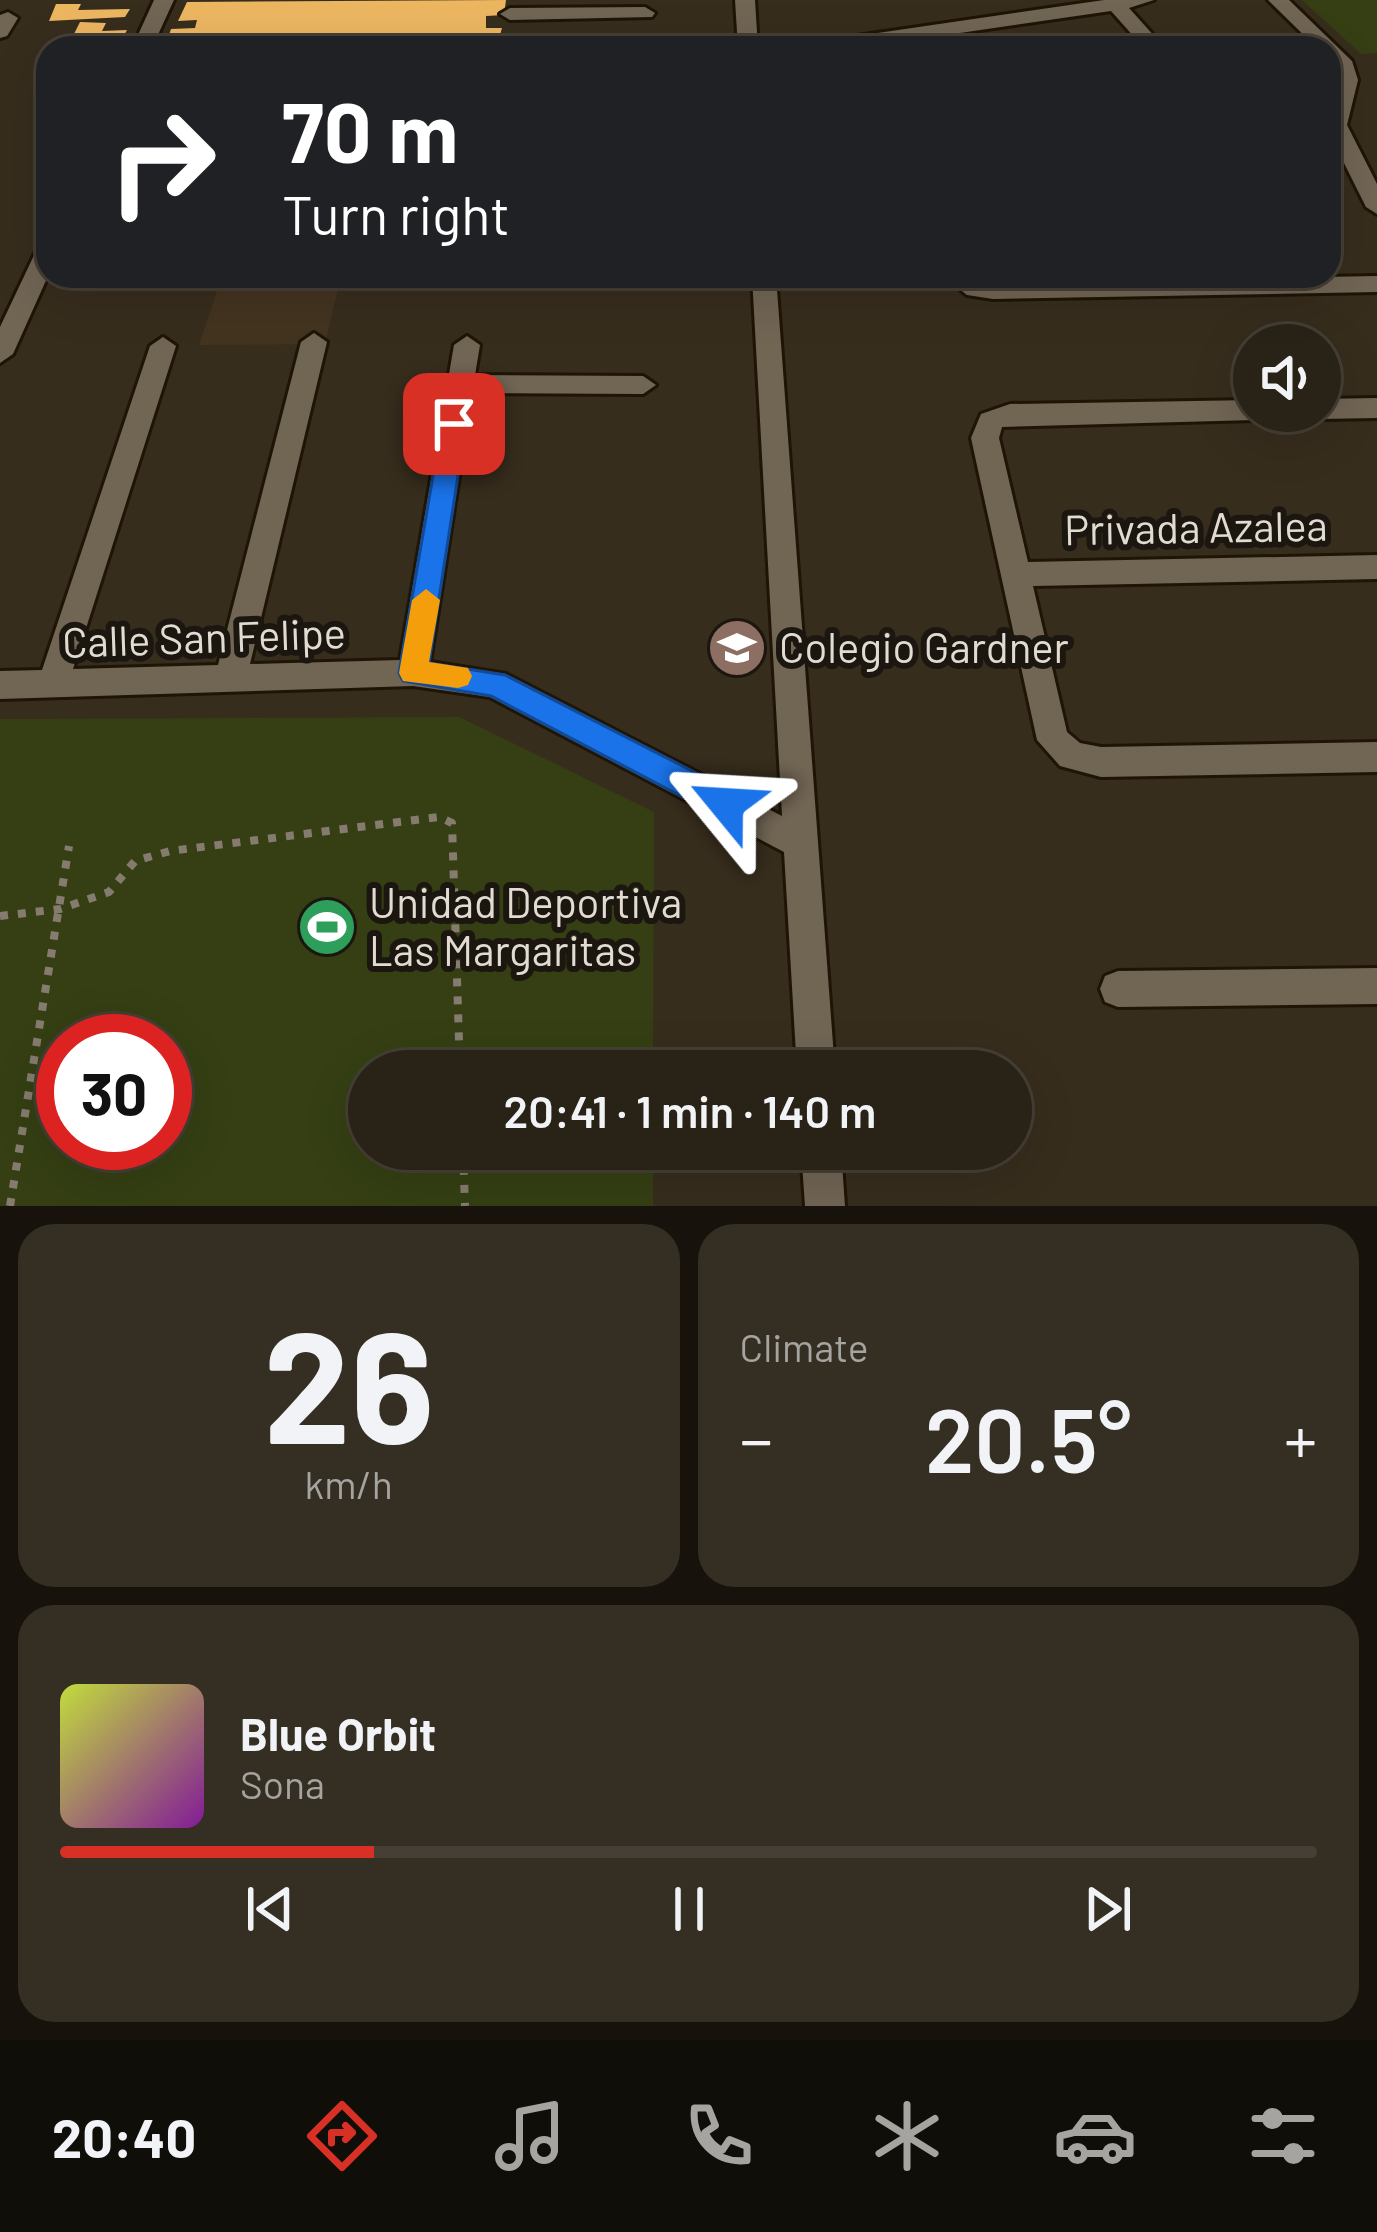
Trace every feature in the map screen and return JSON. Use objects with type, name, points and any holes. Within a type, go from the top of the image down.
[{"type":"street","points":[[148,36],[164,0]]},
{"type":"street","points":[[745,0],[747,36]]},
{"type":"street","points":[[898,36],[1144,0]]},
{"type":"street","points":[[1278,0],[1316,36]]},
{"type":"street","points":[[1115,4],[1144,36]]},
{"type":"street","points":[[511,7],[645,13]]},
{"type":"street","points":[[1341,60],[1348,80],[1341,88]]},
{"type":"street","points":[[1341,94],[1377,91]]},
{"type":"street","points":[[1341,135],[1377,207]]},
{"type":"street","points":[[2,345],[36,276]]},
{"type":"street","points":[[1341,283],[1377,284]]},
{"type":"street","points":[[765,288],[816,1050]]},
{"type":"street","points":[[974,288],[1030,288]]},
{"type":"street","points":[[230,681],[314,342]]},
{"type":"street","points":[[413,673],[467,345]]},
{"type":"street","points":[[52,684],[163,346]]},
{"type":"street","points":[[460,384],[644,385]]},
{"type":"street","points":[[1341,409],[1377,409]]},
{"type":"street","points":[[1233,410],[1010,414],[990,421],[985,438],[1053,740],[1072,756],[1101,762],[1377,757]]},
{"type":"street","name":"Privada Azalea","points":[[1018,574],[1377,566]]},
{"type":"street","name":"Calle San Felipe","points":[[0,685],[413,673],[495,684],[803,844]]},
{"type":"street","points":[[1118,989],[1377,986]]},
{"type":"street","points":[[822,1170],[824,1206]]},
{"type":"path","points":[[0,916],[60,909],[110,892],[135,861],[170,851],[439,817],[452,823],[459,1050]]},
{"type":"path","points":[[10,1206],[69,846]]},
{"type":"path","points":[[464,1170],[465,1206]]},
{"type":"shaded area","points":[[218,288],[338,288],[325,344],[199,345]]},
{"type":"green space","points":[[1302,0],[1377,0],[1377,53],[1361,54]]},
{"type":"green space","name":"Unidad Deportiva Las Margaritas","points":[[459,717],[654,812],[653,1050],[348,1050],[348,1170],[653,1170],[653,1206],[0,1206],[0,719]]},
{"type":"building","points":[[506,0],[504,15],[486,16],[486,28],[502,28],[500,35],[169,36],[171,29],[195,28],[197,20],[178,21],[187,2]]},
{"type":"building","points":[[56,4],[81,4],[78,10],[130,9],[125,17],[49,21]]},
{"type":"building","points":[[80,22],[106,23],[102,31],[127,30],[124,36],[73,36]]},
{"type":"slow traffic","points":[[426,600],[413,673],[458,676]]},
{"type":"place","name":"Colegio Gardner","points":[[737,648]]},
{"type":"place","name":"Unidad Deportiva Las Margaritas","points":[[327,927]]},
{"type":"route","points":[[454,424],[413,673],[495,684],[726,804]]}]
